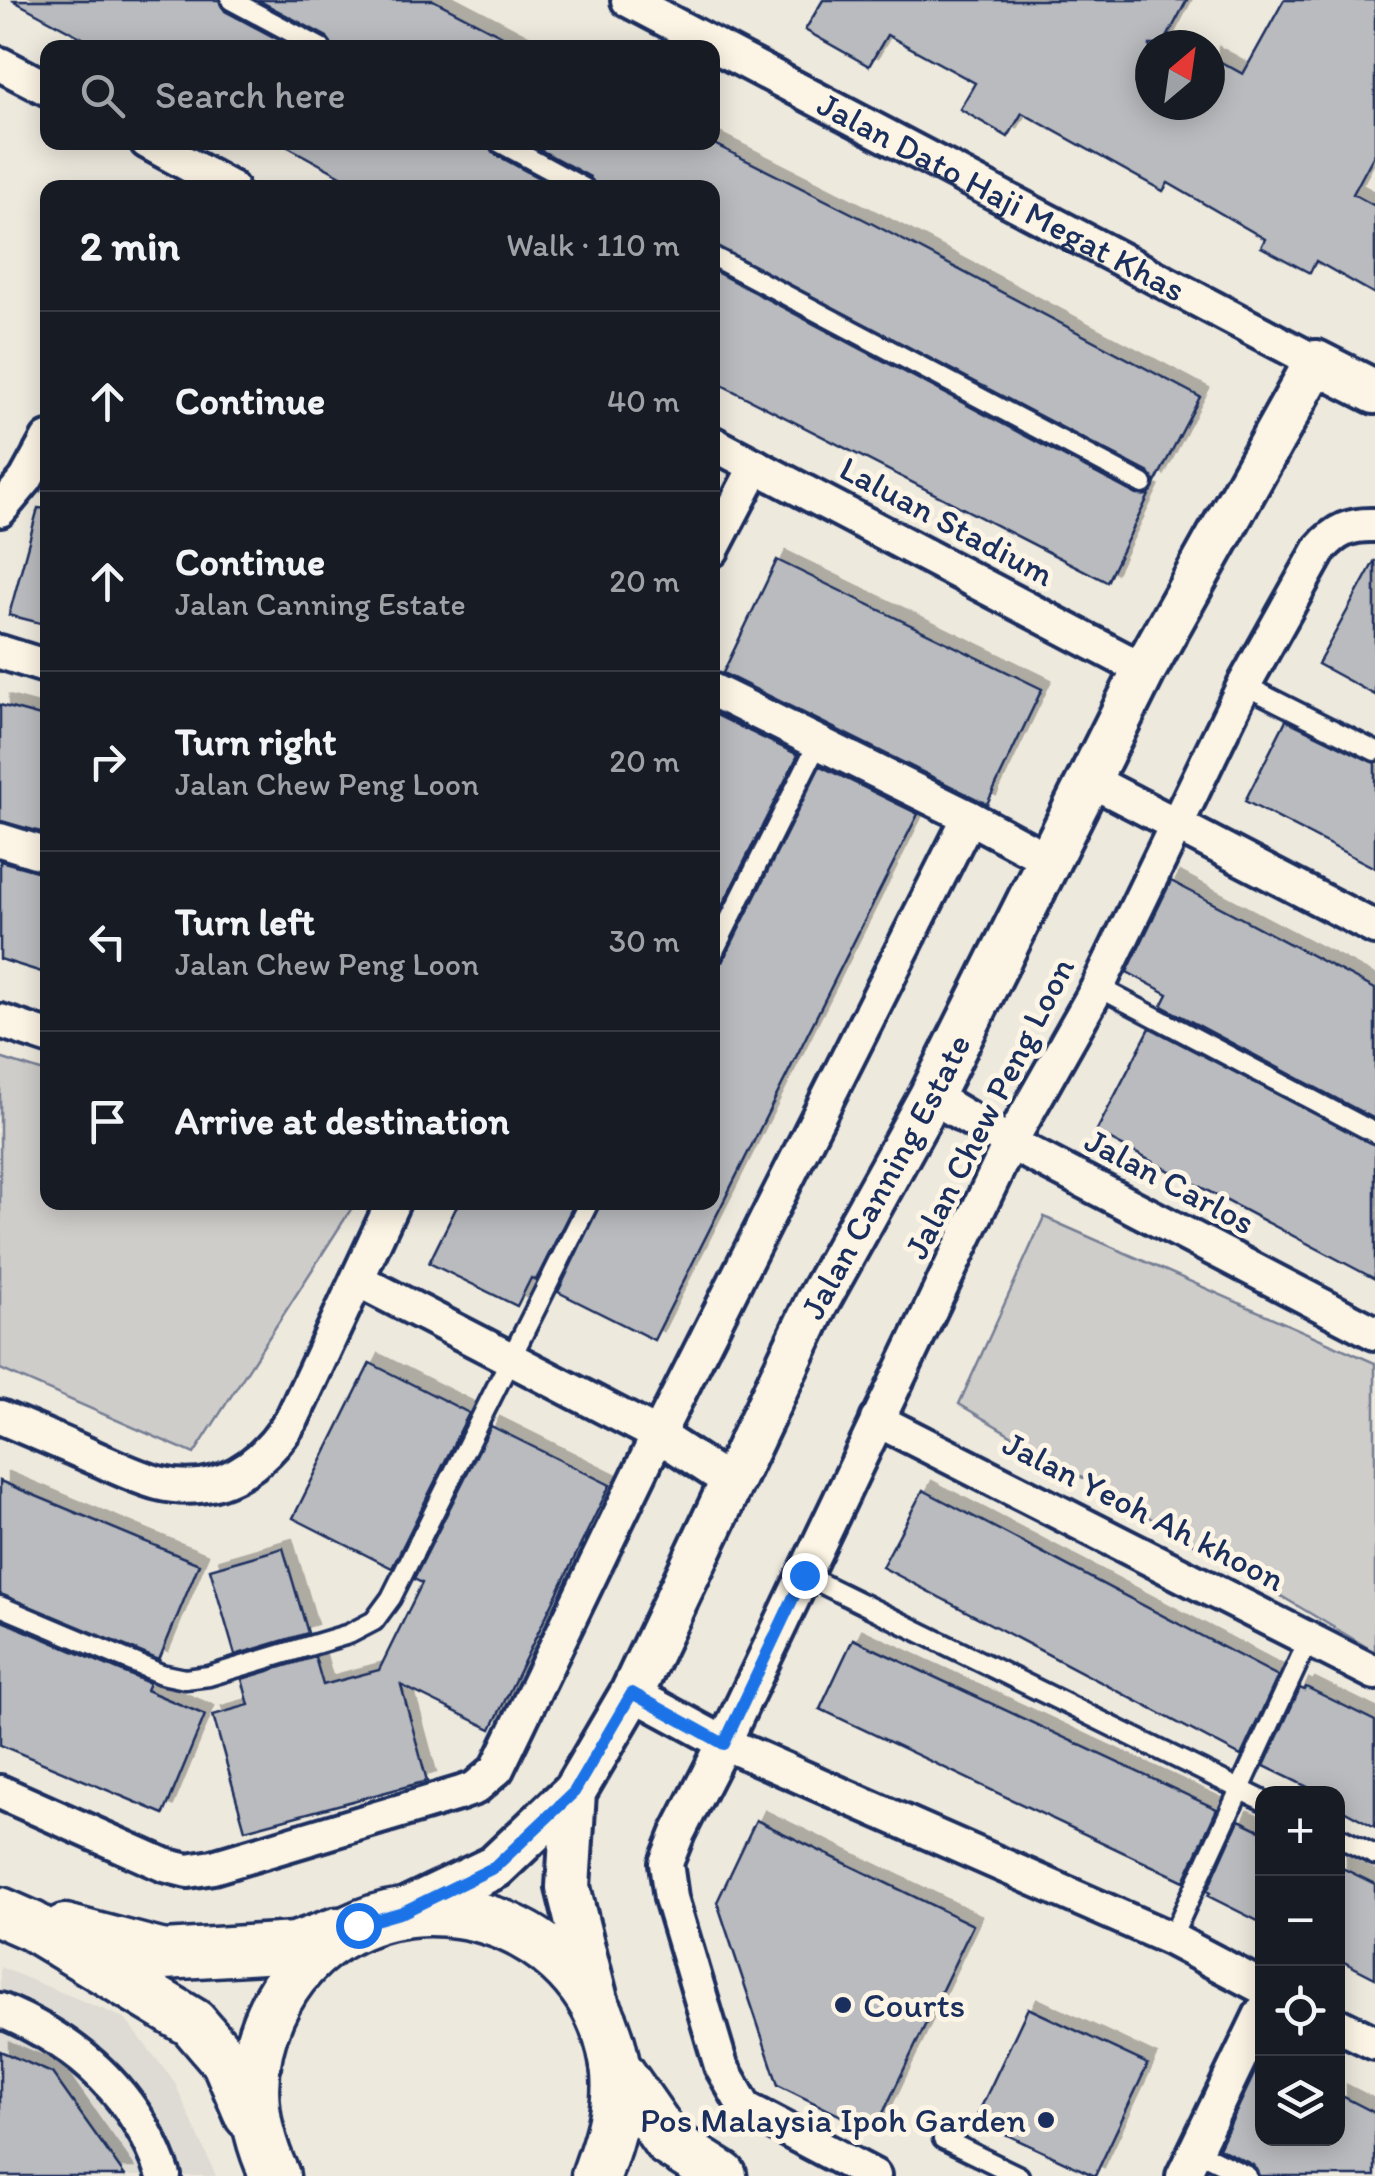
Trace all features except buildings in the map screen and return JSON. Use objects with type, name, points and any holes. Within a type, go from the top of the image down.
[{"type":"main road","points":[[16,1919],[78,1930],[164,1955],[295,1947],[403,1912],[464,1912],[521,1931],[568,1968],[602,2018],[616,2066],[615,2123],[596,2176]]},
{"type":"main road","points":[[16,1919],[193,2023],[227,2063],[268,2161]]},
{"type":"main road","points":[[268,2161],[252,2095],[258,2042],[279,1994],[314,1954],[358,1925]]},
{"type":"main road","points":[[616,2066],[668,2142],[722,2176]]},
{"type":"street","name":"Jalan Dato Haji Megat Khas","points":[[628,0],[704,40]]},
{"type":"street","name":"Jalan Dato Haji Megat Khas","points":[[720,48],[1375,392]]},
{"type":"street","points":[[0,64],[40,85]]},
{"type":"street","points":[[156,150],[184,176]]},
{"type":"street","name":"Jalan Canning Estate","points":[[602,2018],[568,1887],[574,1792],[632,1693],[816,1304],[931,1096],[1144,670],[1316,362]]},
{"type":"street","name":"Laluan Stadium","points":[[720,447],[1144,670]]},
{"type":"street","points":[[0,510],[40,453]]},
{"type":"street","points":[[720,535],[756,466]]},
{"type":"street","name":"Jalan Chew Peng Loon","points":[[874,2176],[746,2108],[722,2066],[672,1898],[666,1863],[1010,1143],[1098,987],[1244,685],[1320,549],[1332,534],[1362,525]]},
{"type":"street","points":[[0,652],[40,664]]},
{"type":"street","points":[[720,694],[1049,860]]},
{"type":"street","points":[[1088,779],[1375,928]]},
{"type":"street","points":[[0,1792],[164,1865],[188,1871],[213,1868],[474,1788],[497,1770],[658,1435],[969,817]]},
{"type":"street","points":[[0,840],[40,852]]},
{"type":"street","points":[[0,1021],[40,1034]]},
{"type":"street","name":"Jalan Carlos","points":[[931,1096],[1010,1143],[1375,1333]]},
{"type":"street","points":[[0,1417],[160,1483],[189,1486],[218,1482],[243,1472],[278,1441],[389,1210]]},
{"type":"street","points":[[358,1280],[658,1435],[731,1484]]},
{"type":"street","name":"Jalan Yeoh Ah khoon","points":[[877,1420],[1375,1673]]},
{"type":"street","points":[[632,1693],[724,1744],[1171,1939],[1255,1983]]},
{"type":"street","points":[[403,1912],[495,1867],[574,1792]]},
{"type":"street","points":[[0,2010],[29,2022],[79,2052],[105,2075],[142,2126],[164,2176]]},
{"type":"street","points":[[1189,2163],[1255,2026]]},
{"type":"street","points":[[1345,2028],[1375,2043]]},
{"type":"lane","points":[[231,0],[305,40]]},
{"type":"lane","points":[[515,150],[569,180]]},
{"type":"lane","points":[[720,260],[1143,484]]},
{"type":"lane","points":[[1244,685],[1375,751]]},
{"type":"lane","points":[[720,939],[820,742]]},
{"type":"lane","points":[[1098,987],[1375,1133]]},
{"type":"lane","points":[[0,1606],[161,1674],[184,1679],[208,1676],[362,1628],[384,1610],[391,1598],[585,1210]]},
{"type":"lane","points":[[804,1575],[1255,1796]]},
{"type":"lane","points":[[1171,1939],[1308,1639]]},
{"type":"lane","points":[[1345,1841],[1375,1856]]},
{"type":"lane","points":[[943,2138],[1019,2176]]},
{"type":"lane","points":[[1189,2163],[1247,2176]]},
{"type":"shaded area","points":[[0,1058],[40,1071],[40,1210],[351,1210],[194,1454],[0,1369]]},
{"type":"shaded area","points":[[1044,1217],[1375,1363],[1375,1652],[959,1404]]},
{"type":"shaded area","points":[[0,1967],[124,2018],[174,2081],[216,2176],[0,2176]]},
{"type":"place","name":"Courts","points":[[843,2005]]},
{"type":"place","name":"Pos Malaysia Ipoh Garden","points":[[1046,2120]]},
{"type":"route","points":[[358,1925],[403,1912],[495,1867],[574,1792],[632,1693],[724,1744],[804,1575]]}]
